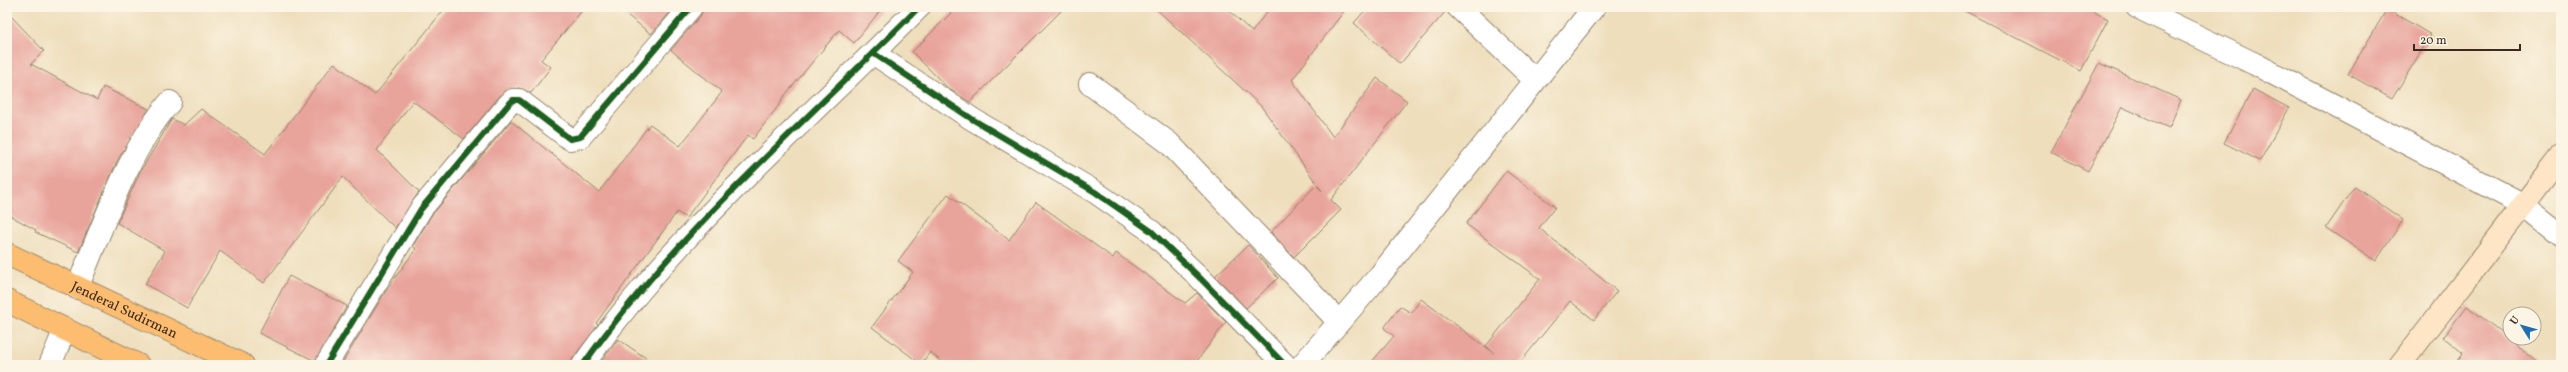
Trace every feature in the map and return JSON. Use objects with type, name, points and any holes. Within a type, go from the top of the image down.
[{"type":"highway","name":"Jenderal Sudirman","points":[[7,254],[243,365]]},
{"type":"highway","points":[[7,301],[138,365]]},
{"type":"street","points":[[326,365],[421,209],[512,100],[519,100],[570,139],[575,140],[580,137],[691,7]]},
{"type":"street","points":[[584,365],[610,326],[672,253],[764,158],[919,7]]},
{"type":"street","points":[[1458,7],[1535,80]]},
{"type":"street","points":[[1302,365],[1385,269],[1594,7]]},
{"type":"street","points":[[2137,7],[2255,64],[2522,204],[2561,235]]},
{"type":"street","points":[[873,53],[972,119],[1094,192],[1151,231],[1201,279],[1285,365]]},
{"type":"street","points":[[1090,84],[1169,143],[1339,322]]},
{"type":"street","points":[[77,288],[138,151],[153,122],[170,102]]},
{"type":"street","points":[[2400,365],[2522,204],[2561,156]]},
{"type":"street","points":[[50,365],[65,329]]},
{"type":"building","points":[[446,7],[585,7],[541,60],[551,67],[531,93],[519,88],[504,91],[464,139],[413,101],[377,150],[419,192],[395,228],[343,177],[264,283],[220,251],[187,308],[145,284],[165,251],[117,223],[140,172],[172,119],[184,125],[201,109],[265,154],[334,63],[375,95]]},
{"type":"building","points":[[617,7],[675,7],[651,34]]},
{"type":"building","points":[[703,7],[883,7],[854,43],[839,30],[781,100],[782,101],[753,139],[748,135],[686,218],[677,212],[596,323],[598,325],[573,358],[571,365],[341,365],[389,286],[416,249],[413,246],[431,216],[511,121],[599,192],[650,124],[680,146],[722,92],[671,50],[701,15]]},
{"type":"building","points":[[957,7],[1065,7],[970,102],[949,89],[912,52]]},
{"type":"building","points":[[1154,7],[1225,7],[1252,32],[1270,7],[1347,7],[1292,80],[1333,137],[1377,78],[1407,101],[1331,200],[1341,210],[1294,257],[1271,232],[1316,185],[1322,191],[1261,106]]},
{"type":"building","points":[[1368,7],[1446,7],[1446,11],[1400,64],[1354,23]]},
{"type":"building","points":[[1957,7],[2084,7],[2108,19],[2081,71]]},
{"type":"building","points":[[2387,9],[2431,35],[2392,99],[2348,74]]},
{"type":"building","points":[[7,12],[44,51],[31,64],[97,100],[103,87],[149,109],[117,161],[78,252],[35,232],[36,230],[7,214]]},
{"type":"building","points":[[2099,63],[2181,100],[2169,128],[2122,107],[2088,171],[2051,152]]},
{"type":"building","points":[[2253,89],[2289,108],[2260,161],[2224,143]]},
{"type":"building","points":[[1506,171],[1555,207],[1539,228],[1617,291],[1594,320],[1570,301],[1518,365],[1369,365],[1394,336],[1384,328],[1400,306],[1411,313],[1421,299],[1494,353],[1486,346],[1540,279],[1466,224]]},
{"type":"building","points":[[2355,186],[2403,220],[2376,261],[2326,228]]},
{"type":"building","points":[[948,194],[1009,240],[1036,202],[1113,258],[1116,253],[1185,303],[1197,293],[1226,322],[1194,365],[945,365],[930,352],[921,364],[872,327],[913,272],[898,261]]},
{"type":"building","points":[[1248,245],[1278,278],[1246,308],[1215,276]]},
{"type":"building","points":[[289,276],[347,306],[315,361],[259,333]]},
{"type":"building","points":[[2467,306],[2502,333],[2502,346],[2519,346],[2543,365],[2454,365],[2463,353],[2443,337]]},
{"type":"building","points":[[618,339],[656,365],[599,365]]},
{"type":"cycle path","points":[[326,365],[421,209],[513,100],[519,100],[570,139],[580,137],[691,7]]},
{"type":"cycle path","points":[[583,365],[620,316],[659,269],[701,223],[787,136],[919,7]]},
{"type":"cycle path","points":[[873,53],[972,119],[1095,192],[1151,231],[1201,279],[1285,365]]}]
